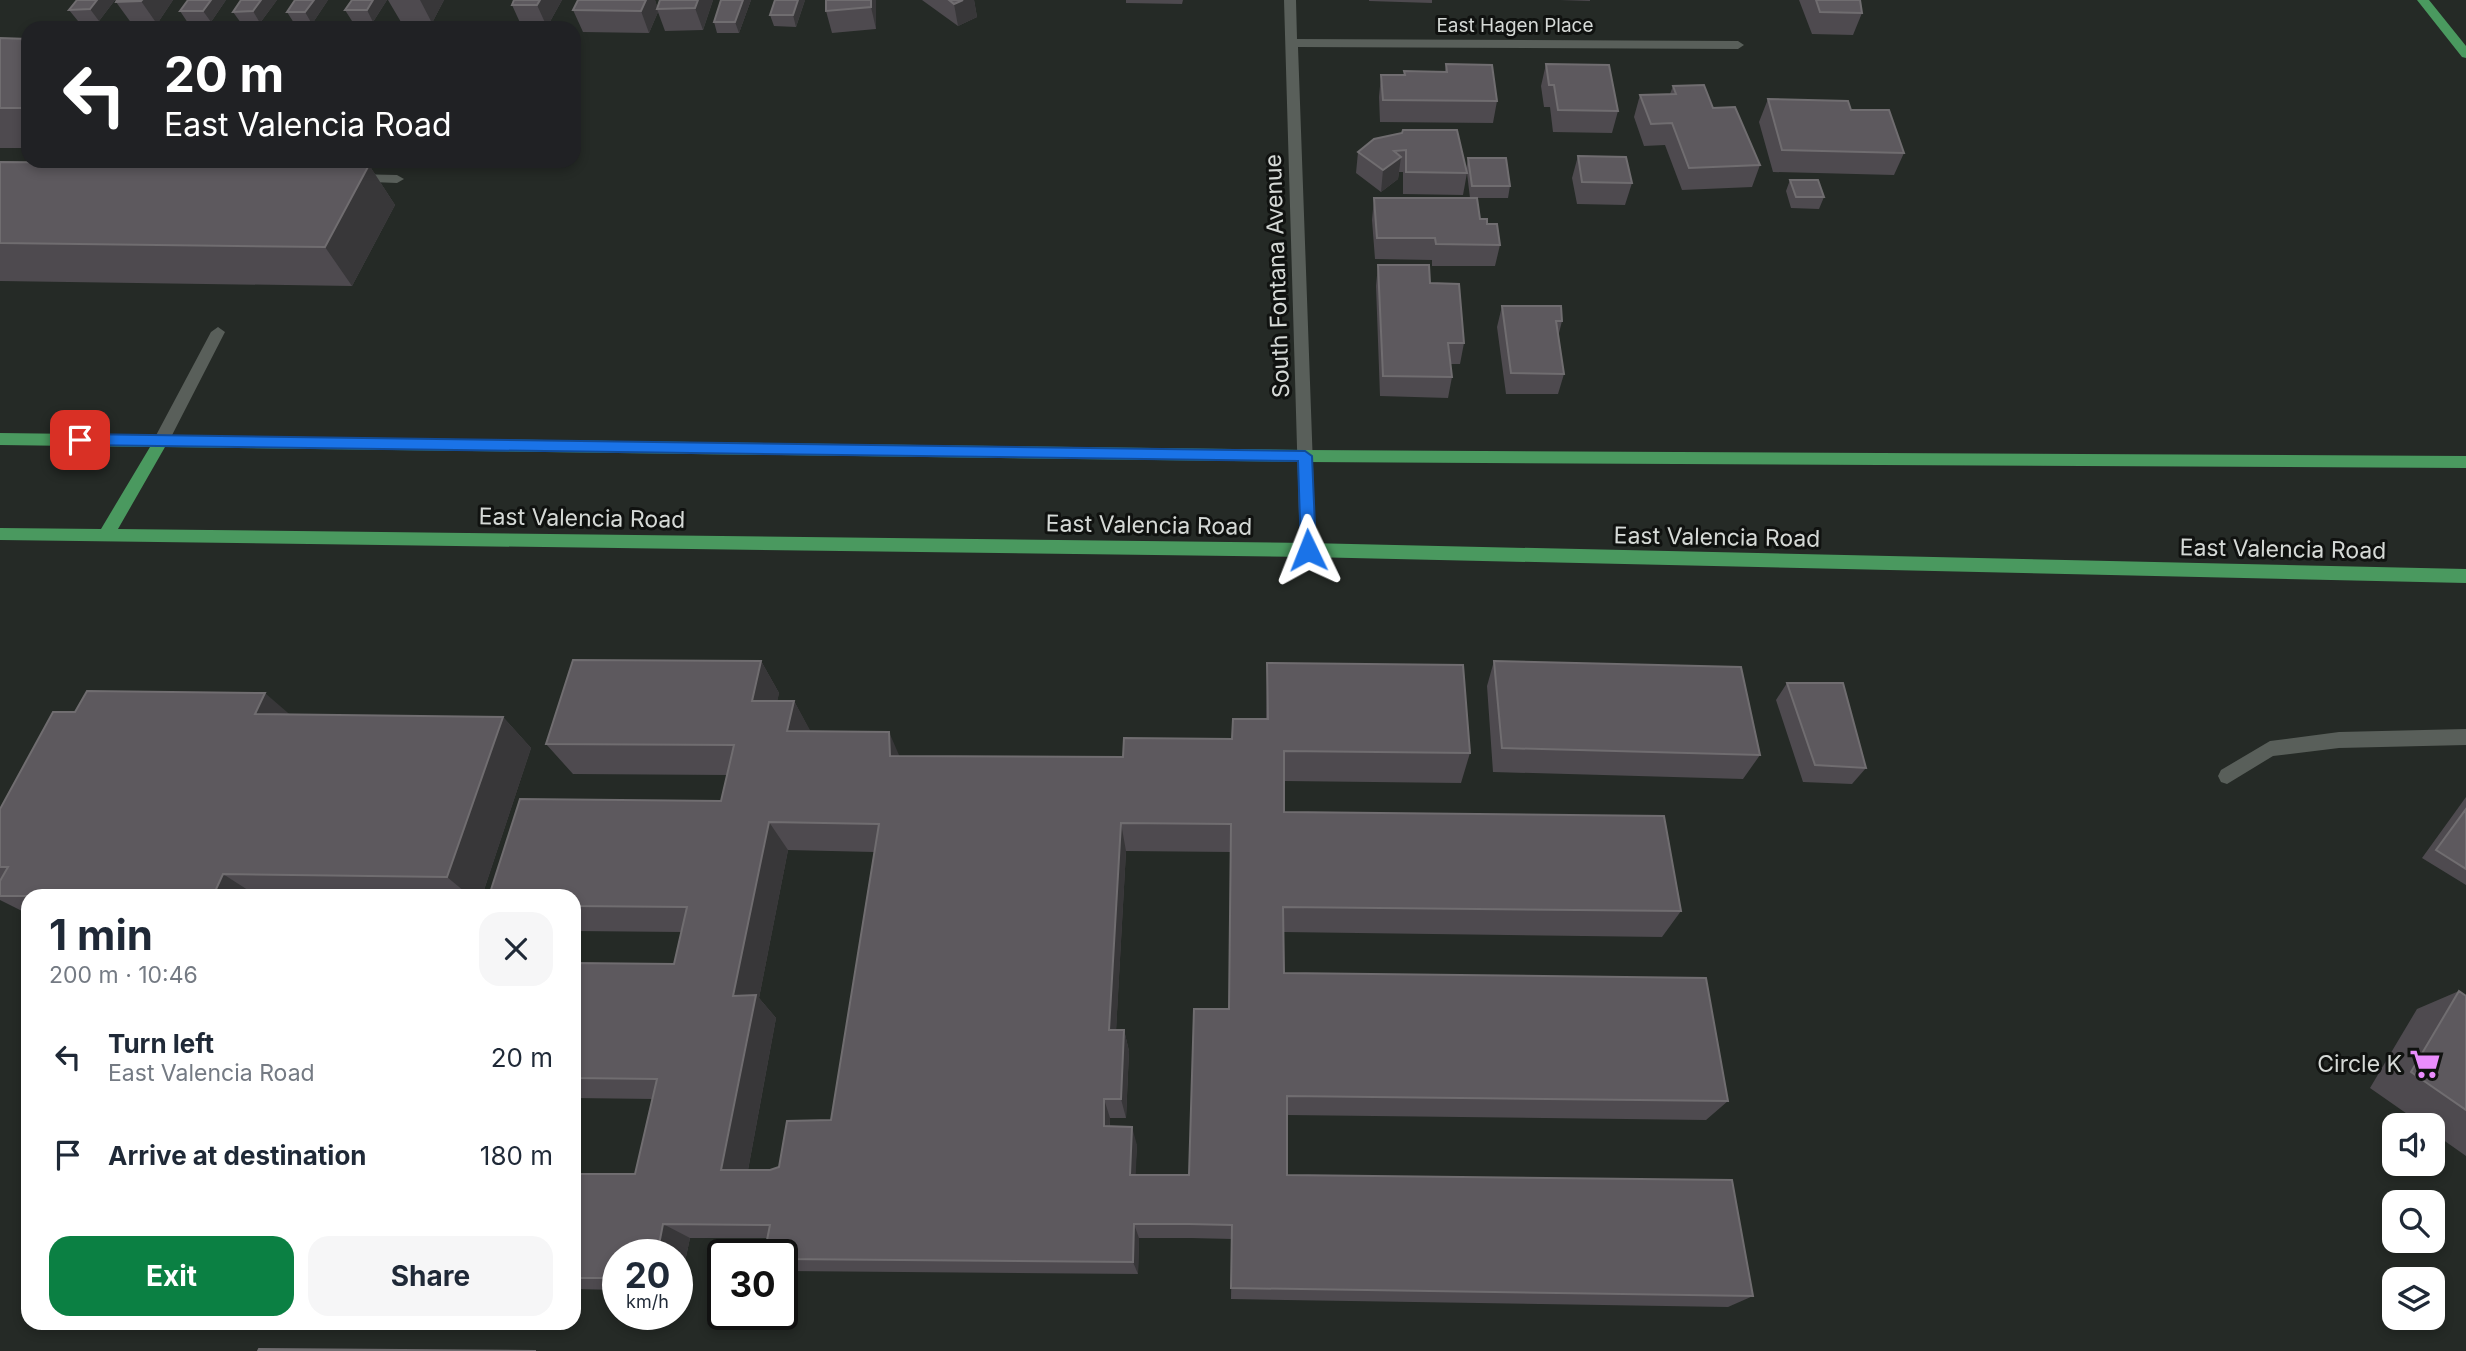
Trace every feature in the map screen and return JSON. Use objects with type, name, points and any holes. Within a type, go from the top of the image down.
[{"type":"main road","points":[[2423,0],[2466,54]]},
{"type":"main road","points":[[0,439],[1305,456],[2466,462]]},
{"type":"main road","points":[[107,535],[160,441]]},
{"type":"main road","name":"East Valencia Road","points":[[0,534],[1308,550],[2466,576]]},
{"type":"street","name":"South Fontana Avenue","points":[[1290,0],[1308,550]]},
{"type":"street","name":"East Hagen Place","points":[[1291,43],[1738,45]]},
{"type":"street","points":[[341,178],[397,179]]},
{"type":"street","points":[[160,441],[218,331]]},
{"type":"street","points":[[2227,776],[2270,749],[2339,740],[2466,737]]},
{"type":"building","points":[[77,0],[97,0],[90,9],[69,10]]},
{"type":"building","points":[[117,0],[142,0],[116,2]]},
{"type":"building","points":[[188,0],[211,0],[203,11],[180,11]]},
{"type":"building","points":[[241,0],[261,0],[253,11],[233,12]]},
{"type":"building","points":[[295,0],[314,0],[305,12],[287,12]]},
{"type":"building","points":[[352,0],[373,0],[367,10],[345,10]]},
{"type":"building","points":[[514,0],[540,0],[537,5],[512,5]]},
{"type":"building","points":[[578,0],[646,0],[641,11],[573,10]]},
{"type":"building","points":[[660,0],[698,0],[695,8],[657,9]]},
{"type":"building","points":[[721,0],[743,0],[735,22],[714,22]]},
{"type":"building","points":[[775,0],[798,0],[793,15],[770,15]]},
{"type":"building","points":[[826,0],[871,0],[871,7],[826,11]]},
{"type":"building","points":[[1816,0],[1860,0],[1862,13],[1820,12]]},
{"type":"building","points":[[0,38],[21,39],[21,108],[0,108]]},
{"type":"building","points":[[1446,64],[1492,65],[1497,101],[1383,100],[1381,75],[1405,75],[1404,71],[1447,72]]},
{"type":"building","points":[[1546,64],[1609,65],[1618,111],[1558,110],[1554,85],[1549,85]]},
{"type":"building","points":[[1704,85],[1713,108],[1735,107],[1760,165],[1689,168],[1672,123],[1651,124],[1640,95],[1676,94],[1673,86]]},
{"type":"building","points":[[1768,99],[1848,101],[1851,110],[1889,110],[1904,153],[1782,150]]},
{"type":"building","points":[[1403,130],[1457,130],[1467,173],[1406,172],[1406,150],[1394,151],[1401,157],[1383,170],[1358,152],[1374,139],[1402,133]]},
{"type":"building","points":[[1578,156],[1626,157],[1632,183],[1582,182]]},
{"type":"building","points":[[1468,158],[1506,158],[1510,186],[1472,186]]},
{"type":"building","points":[[0,162],[21,162],[21,168],[367,168],[325,247],[0,243]]},
{"type":"building","points":[[1790,180],[1818,180],[1824,197],[1796,197]]},
{"type":"building","points":[[1374,198],[1477,198],[1480,219],[1487,219],[1487,224],[1497,224],[1500,245],[1436,244],[1435,238],[1377,238]]},
{"type":"building","points":[[1378,265],[1429,265],[1430,283],[1459,284],[1464,343],[1448,343],[1452,377],[1383,376]]},
{"type":"building","points":[[1502,306],[1561,306],[1562,321],[1556,321],[1564,374],[1511,373]]},
{"type":"building","points":[[573,660],[761,661],[752,701],[794,701],[787,731],[889,732],[890,756],[1123,757],[1124,738],[1232,739],[1233,719],[1268,719],[1267,663],[1463,665],[1470,753],[1284,751],[1284,812],[1664,816],[1681,911],[1283,907],[1284,973],[1706,978],[1728,1101],[1287,1096],[1287,1175],[1732,1180],[1753,1296],[1231,1288],[1232,1225],[1189,1224],[1134,1224],[1133,1262],[798,1259],[798,1239],[767,1239],[770,1225],[663,1224],[660,1239],[602,1239],[602,1278],[581,1278],[581,1174],[635,1174],[657,1079],[581,1078],[581,963],[674,964],[687,907],[581,906],[581,889],[491,889],[520,799],[721,801],[734,745],[546,744]],"holes":[[[769,822],[879,824],[831,1120],[787,1121],[779,1167],[770,1170],[721,1170],[756,995],[733,996]],[[1121,823],[1231,824],[1229,1009],[1194,1009],[1189,1175],[1130,1175],[1132,1127],[1104,1126],[1104,1099],[1121,1099],[1124,1030],[1109,1030]]]},
{"type":"building","points":[[1494,661],[1741,667],[1760,755],[1502,748]]},
{"type":"building","points":[[1787,683],[1843,683],[1866,768],[1815,765]]},
{"type":"building","points":[[87,691],[265,693],[255,714],[503,717],[447,877],[223,874],[216,889],[21,889],[21,896],[0,896],[0,881],[8,867],[0,867],[0,809],[53,712],[75,712]]},
{"type":"building","points":[[2466,809],[2466,869],[2436,850]]},
{"type":"building","points":[[2459,991],[2466,996],[2466,1110],[2411,1072]]},
{"type":"building","points":[[259,1349],[536,1351],[258,1351]]},
{"type":"place","name":"Circle K","points":[[2425,1064]]},
{"type":"route","points":[[80,440],[1305,456],[1308,550]]}]
